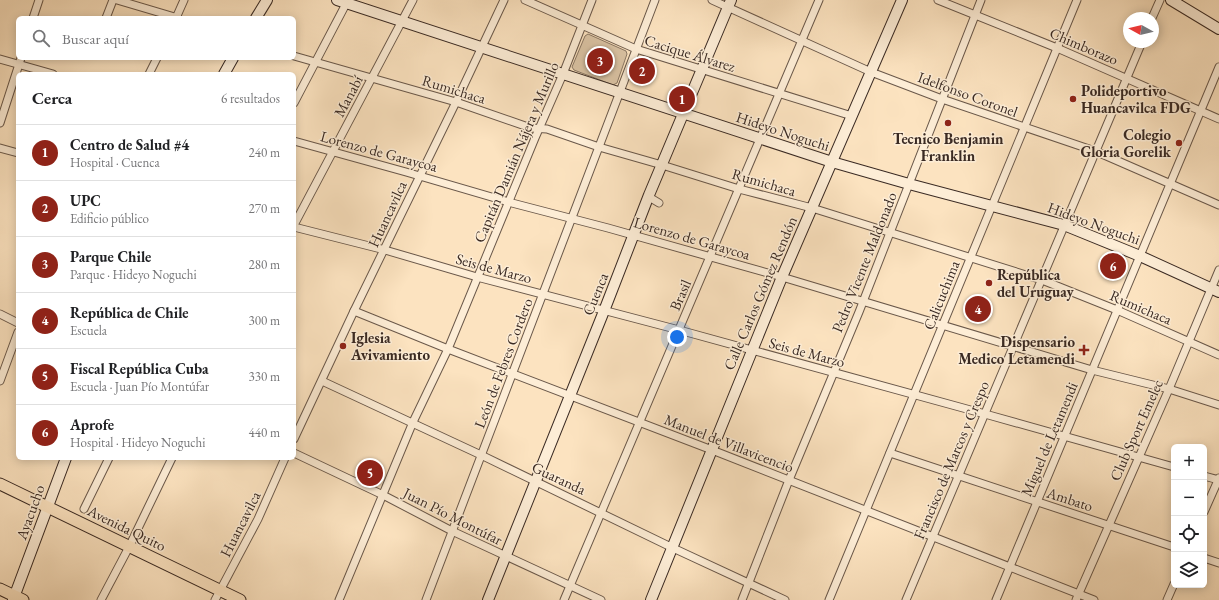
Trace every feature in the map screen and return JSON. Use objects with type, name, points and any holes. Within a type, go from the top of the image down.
[{"type":"main road","points":[[257,16],[267,0]]},
{"type":"main road","name":"Calle Carlos Gómez Rendón","points":[[651,600],[782,277],[902,0]]},
{"type":"main road","points":[[1171,0],[1219,29]]},
{"type":"main road","name":"Hideyo Noguchi","points":[[344,1],[760,140],[909,184],[1064,225],[1140,256],[1215,290]]},
{"type":"main road","name":"Cuenca","points":[[488,600],[649,196],[730,4]]},
{"type":"main road","points":[[225,72],[232,60]]},
{"type":"main road","name":"Ayacucho","points":[[17,599],[65,460]]},
{"type":"main road","name":"Avenida Quito","points":[[0,484],[129,546],[217,595],[240,600]]},
{"type":"main road","points":[[0,589],[17,599]]},
{"type":"street","points":[[34,16],[39,0]]},
{"type":"street","points":[[107,16],[113,0]]},
{"type":"street","points":[[117,0],[170,16]]},
{"type":"street","points":[[178,16],[184,0]]},
{"type":"street","name":"Manabí","points":[[296,222],[414,0]]},
{"type":"street","name":"Huancavilca","points":[[296,435],[504,0]]},
{"type":"street","name":"Cacique Álvarez","points":[[526,0],[636,49],[852,116]]},
{"type":"street","name":"Capitán Damián Nájera y Murillo","points":[[339,600],[413,422],[448,349],[539,128],[563,74],[592,0]]},
{"type":"street","name":"León de Febres Cordero","points":[[426,600],[655,0]]},
{"type":"street","name":"Idelfonso Coronel","points":[[712,0],[730,4],[801,41],[871,72],[942,99],[1096,151],[1219,205]]},
{"type":"street","name":"Brasil","points":[[564,600],[819,0]]},
{"type":"street","name":"Chimborazo","points":[[938,0],[1057,48],[1219,119]]},
{"type":"street","name":"Pedro Vicente Maldonado","points":[[742,600],[789,480],[863,301],[981,0]]},
{"type":"street","name":"Calicuchima","points":[[829,600],[1077,0]]},
{"type":"street","points":[[1155,12],[1160,0]]},
{"type":"street","points":[[296,99],[316,62],[344,1]]},
{"type":"street","name":"Francisco de Marcos y Crespo","points":[[906,600],[1139,48]]},
{"type":"street","name":"Rumichaca","points":[[296,57],[456,102],[531,128],[547,129],[599,147],[739,189],[812,208],[1042,280],[1117,310],[1219,355]]},
{"type":"street","points":[[0,59],[20,61],[48,72]]},
{"type":"street","points":[[151,72],[156,60]]},
{"type":"street","points":[[16,72],[20,61]]},
{"type":"street","name":"Miguel de Letamendi","points":[[996,600],[1219,67]]},
{"type":"street","points":[[0,123],[16,73]]},
{"type":"street","name":"Lorenzo de Garaycoa","points":[[296,142],[782,277],[1092,370],[1169,389],[1219,405]]},
{"type":"street","points":[[0,148],[16,152]]},
{"type":"street","points":[[649,196],[659,203]]},
{"type":"street","name":"Seis de Marzo","points":[[296,227],[385,250],[477,277],[679,330],[1171,466]]},
{"type":"street","name":"Club Sport Emelec","points":[[1077,597],[1189,342],[1215,290],[1219,270]]},
{"type":"street","name":"Manuel de Villavicencio","points":[[354,311],[448,349],[933,536],[1010,567],[1077,597],[1094,600]]},
{"type":"street","points":[[0,314],[16,322]]},
{"type":"street","points":[[0,381],[16,337]]},
{"type":"street","name":"Guaranda","points":[[322,381],[413,422],[673,548],[785,600]]},
{"type":"street","name":"Ambato","points":[[890,453],[1171,546]]},
{"type":"street","name":"Juan Pío Montúfar","points":[[296,454],[383,495],[506,557],[571,585],[601,600]]},
{"type":"street","points":[[84,509],[108,460]]},
{"type":"street","points":[[101,600],[171,460]]},
{"type":"street","name":"Huancavilca","points":[[217,595],[258,519],[284,460]]},
{"type":"street","points":[[1207,477],[1219,479],[1207,505]]},
{"type":"street","points":[[1207,559],[1219,563]]},
{"type":"street","points":[[1167,600],[1172,588]]},
{"type":"shaded area","points":[[588,34],[626,51],[627,54],[617,83],[613,85],[574,70],[572,67],[585,36]]},
{"type":"place","name":"Parque Chile","points":[[600,61]]},
{"type":"place","name":"UPC","points":[[642,71]]},
{"type":"place","name":"Centro de Salud #4","points":[[682,99]]},
{"type":"place","name":"Polideportivo Huancavilca FDG","points":[[1073,99]]},
{"type":"place","name":"Tecnico Benjamin Franklin","points":[[948,123]]},
{"type":"place","name":"Colegio Gloria Gorelik","points":[[1179,143]]},
{"type":"place","name":"Aprofe","points":[[1113,266]]},
{"type":"place","name":"República del Uruguay","points":[[989,283]]},
{"type":"place","name":"República de Chile","points":[[978,309]]},
{"type":"place","name":"Iglesia Avivamiento","points":[[343,346]]},
{"type":"place","name":"Dispensario Medico Letamendi","points":[[1084,350]]},
{"type":"place","name":"Fiscal República Cuba","points":[[370,473]]}]
